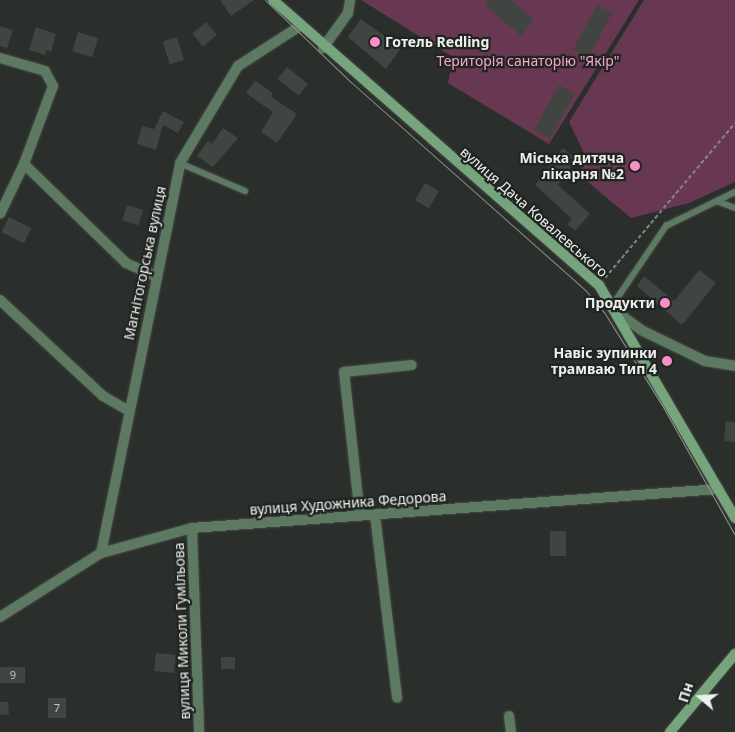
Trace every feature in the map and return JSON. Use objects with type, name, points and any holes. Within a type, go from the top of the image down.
[{"type":"street","name":"вулиця Дача Ковалевського","points":[[273,0],[323,48],[599,285],[735,518]]},
{"type":"street","points":[[323,48],[348,13],[350,0]]},
{"type":"street","name":"Магнітогорська вулиця","points":[[101,553],[180,163],[238,66],[300,26]]},
{"type":"street","points":[[0,58],[45,71],[52,80],[53,86],[24,164],[0,214]]},
{"type":"street","points":[[24,164],[126,262],[156,277]]},
{"type":"street","points":[[0,300],[103,396],[129,411]]},
{"type":"street","points":[[615,310],[641,330],[704,361],[735,366]]},
{"type":"street","points":[[360,516],[344,372],[412,365]]},
{"type":"street","name":"вулиця Художника Федорова","points":[[0,617],[101,553],[192,528],[719,489]]},
{"type":"street","points":[[375,515],[397,698]]},
{"type":"street","name":"вулиця Миколи Гумільова","points":[[192,528],[199,732]]},
{"type":"street","points":[[670,732],[735,654]]},
{"type":"street","points":[[509,716],[511,732]]},
{"type":"lane","points":[[180,163],[245,191]]},
{"type":"lane","points":[[615,310],[666,226],[735,192]]},
{"type":"lane","points":[[717,200],[735,208]]},
{"type":"path","points":[[599,285],[735,123]]},
{"type":"green space","name":"Територія санаторію \"Якір\"","points":[[361,0],[639,0],[549,144],[448,83],[453,57]]},
{"type":"green space","name":"Міська дитяча лікарня №2","points":[[644,0],[735,0],[735,182],[689,203],[631,218],[577,173],[588,161],[569,122]]},
{"type":"building","points":[[220,0],[254,0],[231,16]]},
{"type":"building","points":[[489,0],[511,0],[534,20],[521,36],[485,5]]},
{"type":"building","points":[[597,5],[612,13],[588,58],[573,50]]},
{"type":"building","name":"Готель Redling","points":[[361,19],[401,48],[386,69],[348,37]]},
{"type":"building","points":[[206,22],[217,35],[203,47],[192,34]]},
{"type":"building","points":[[0,26],[13,30],[7,48],[0,46]]},
{"type":"building","points":[[36,27],[56,34],[51,52],[47,50],[45,55],[29,50]]},
{"type":"building","points":[[78,32],[98,38],[92,57],[72,51]]},
{"type":"building","points":[[177,37],[184,60],[170,64],[163,41]]},
{"type":"building","points":[[287,67],[308,84],[299,96],[278,79]]},
{"type":"building","points":[[255,81],[273,93],[271,97],[297,114],[277,143],[261,132],[273,112],[246,93]]},
{"type":"building","points":[[559,85],[575,94],[550,138],[534,130]]},
{"type":"building","points":[[163,111],[184,122],[178,133],[163,125],[156,150],[137,144],[142,126],[154,129]]},
{"type":"building","points":[[223,128],[238,138],[213,167],[197,156],[208,141],[212,144]]},
{"type":"building","points":[[563,148],[577,160],[558,185],[590,214],[575,231],[567,224],[572,219],[535,185]]},
{"type":"building","points":[[425,183],[439,191],[429,208],[415,200]]},
{"type":"building","points":[[127,205],[143,210],[139,225],[122,220]]},
{"type":"building","points":[[9,217],[31,228],[24,243],[2,232]]},
{"type":"building","points":[[699,270],[716,283],[682,325],[637,286],[644,276],[674,301]]},
{"type":"building","name":"Навіс зупинки трамваю Тип 4","points":[[668,353],[674,365],[666,369],[660,357]]},
{"type":"building","points":[[726,421],[735,422],[735,442],[724,441]]},
{"type":"building","points":[[550,531],[566,531],[566,556],[550,556]]},
{"type":"building","points":[[156,653],[176,655],[174,673],[154,671]]},
{"type":"building","points":[[221,657],[235,657],[235,669],[221,669]]},
{"type":"building","points":[[0,667],[25,667],[25,683],[0,683]]},
{"type":"building","points":[[48,698],[66,698],[66,718],[48,718]]},
{"type":"building","points":[[0,702],[8,702],[9,714],[0,715]]},
{"type":"tram line","points":[[265,0],[352,83],[587,292],[604,312],[662,405],[735,535]]},
{"type":"place","name":"Готель Redling","points":[[375,42]]},
{"type":"place","name":"Міська дитяча лікарня №2","points":[[635,166]]},
{"type":"place","name":"Продукти","points":[[665,303]]},
{"type":"place","name":"Навіс зупинки трамваю Тип 4","points":[[667,361]]}]
